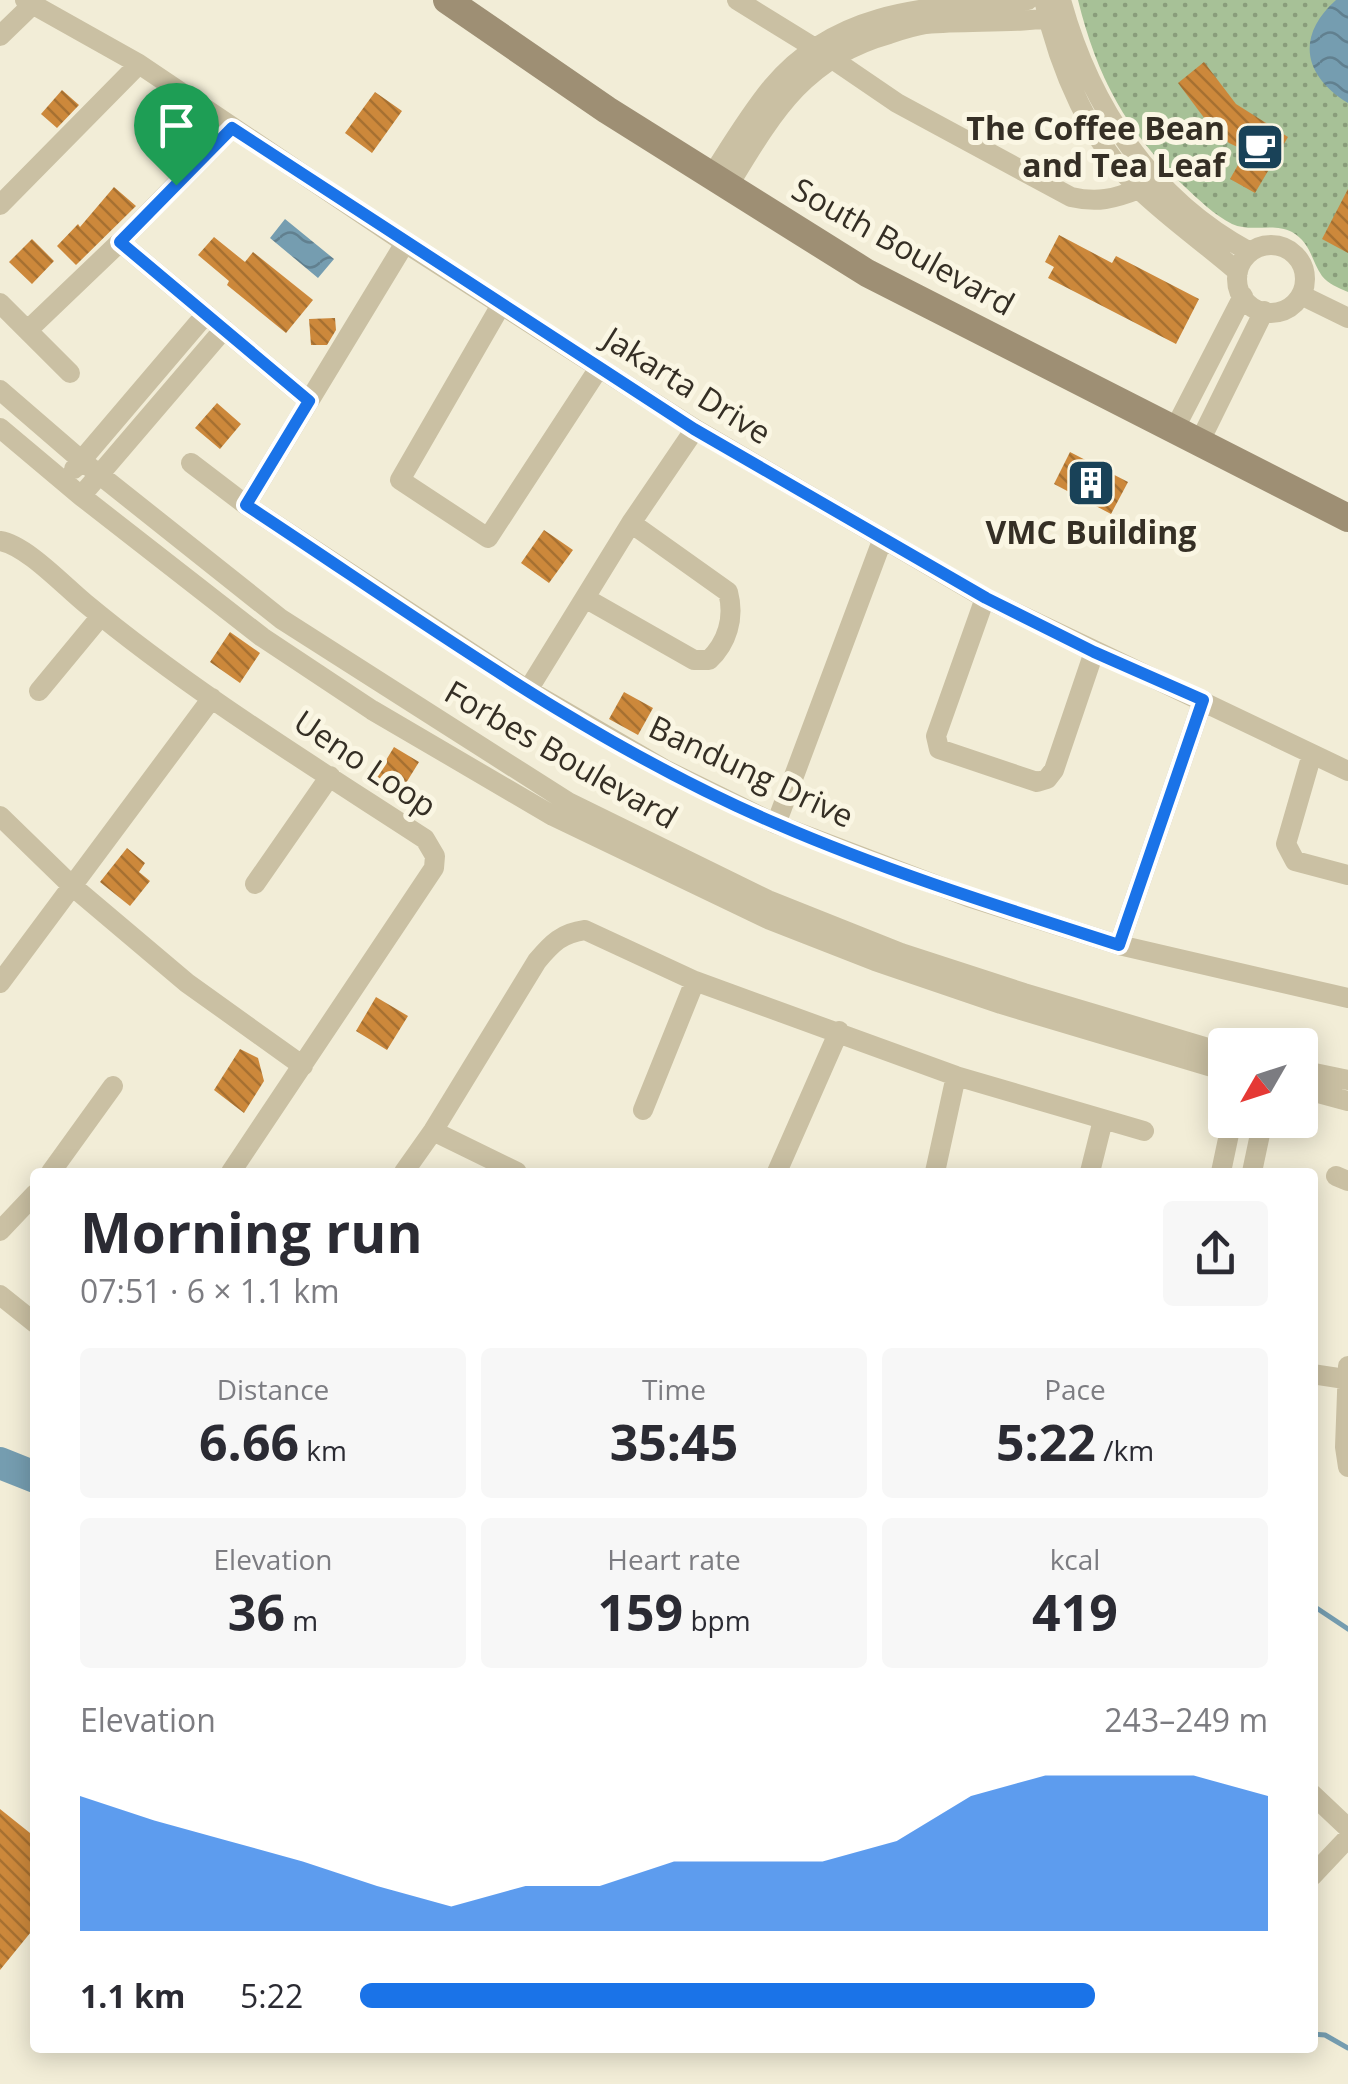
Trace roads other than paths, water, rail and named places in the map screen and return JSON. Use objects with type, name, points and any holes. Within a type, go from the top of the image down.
[{"type":"main road","name":"South Boulevard","points":[[447,0],[719,183],[867,273],[1348,518]]},
{"type":"street","points":[[737,0],[897,103],[1071,196],[1091,202],[1138,188]]},
{"type":"street","points":[[719,183],[824,53],[858,23],[918,8],[1028,0]]},
{"type":"street","points":[[0,36],[29,2]]},
{"type":"street","name":"Jakarta Drive","points":[[29,2],[139,64],[405,243],[694,429],[986,598],[1348,771]]},
{"type":"street","points":[[824,53],[922,24],[1054,9]]},
{"type":"street","points":[[1054,9],[1069,82],[1095,131],[1138,188],[1238,272]]},
{"type":"street","points":[[1054,9],[1110,121],[1152,174],[1188,210],[1250,252]]},
{"type":"street","points":[[0,204],[139,64]]},
{"type":"street","points":[[28,330],[232,128]]},
{"type":"street","points":[[120,242],[309,401]]},
{"type":"street","points":[[246,505],[405,243]]},
{"type":"street","points":[[1174,430],[1242,296],[1238,272],[1250,252],[1272,245],[1293,253],[1304,272],[1301,295],[1285,310],[1264,312],[1242,296]]},
{"type":"street","points":[[1301,295],[1348,318]]},
{"type":"street","points":[[0,302],[70,373]]},
{"type":"street","points":[[501,305],[400,480],[488,538],[599,368]]},
{"type":"street","points":[[1199,443],[1264,312]]},
{"type":"street","points":[[62,482],[206,314]]},
{"type":"street","points":[[81,496],[224,329]]},
{"type":"street","name":"Forbes Boulevard","points":[[0,390],[281,620],[568,802],[768,900],[901,953],[1024,994],[1208,1047]]},
{"type":"street","name":"Forbes Boulevard","points":[[0,428],[62,482],[262,638],[372,710],[553,816],[770,920],[875,962],[1208,1066]]},
{"type":"street","points":[[528,690],[694,429]]},
{"type":"street","name":"Bandung Drive","points":[[191,463],[246,505],[528,690],[664,769],[776,824],[968,897],[1119,945],[1348,998]]},
{"type":"street","points":[[585,598],[694,660],[708,660],[726,640],[731,603],[728,592],[631,524]]},
{"type":"street","points":[[776,824],[883,538]]},
{"type":"street","name":"Ueno Loop","points":[[0,540],[19,548],[101,616],[212,698],[425,839],[435,856],[434,868],[234,1168]]},
{"type":"street","points":[[986,598],[936,736],[939,749],[1037,782],[1047,779],[1054,770],[1094,652]]},
{"type":"street","points":[[38,691],[101,616]]},
{"type":"street","points":[[0,983],[212,698]]},
{"type":"street","points":[[1119,945],[1203,700]]},
{"type":"street","points":[[1312,754],[1286,844],[1295,861],[1348,874]]},
{"type":"street","points":[[255,884],[330,776]]},
{"type":"street","points":[[0,816],[71,885],[187,983],[303,1066]]},
{"type":"street","points":[[407,1168],[537,961],[568,932],[585,930],[695,982],[956,1076],[1144,1132]]},
{"type":"street","points":[[643,1110],[695,982]]},
{"type":"street","points":[[779,1168],[838,1031]]},
{"type":"street","points":[[1318,1074],[1348,1080]]},
{"type":"street","points":[[936,1168],[956,1076]]},
{"type":"street","points":[[54,1168],[113,1086]]},
{"type":"street","points":[[1318,1093],[1348,1101]]},
{"type":"street","points":[[1091,1168],[1104,1120]]},
{"type":"street","points":[[433,1131],[508,1168]]},
{"type":"street","points":[[1222,1168],[1228,1138]]},
{"type":"street","points":[[1253,1168],[1259,1138]]},
{"type":"street","points":[[0,1230],[30,1199]]},
{"type":"street","points":[[0,1295],[30,1319]]},
{"type":"street","points":[[1318,1374],[1347,1372],[1344,1446],[1348,1466]]},
{"type":"street","points":[[1318,1800],[1348,1828]]},
{"type":"street","points":[[1318,1870],[1348,1838]]},
{"type":"water","points":[[1336,0],[1348,0],[1348,103],[1322,81],[1310,55],[1314,28]]},
{"type":"water","points":[[285,219],[334,259],[318,278],[270,238]]},
{"type":"waterway","points":[[0,1463],[30,1475]]},
{"type":"waterway","points":[[1318,1609],[1348,1629]]},
{"type":"waterway","points":[[1318,2034],[1348,2048]]},
{"type":"place","name":"The Coffee Bean and Tea Leaf","points":[[1260,147]]},
{"type":"place","name":"VMC Building","points":[[1091,483]]}]
